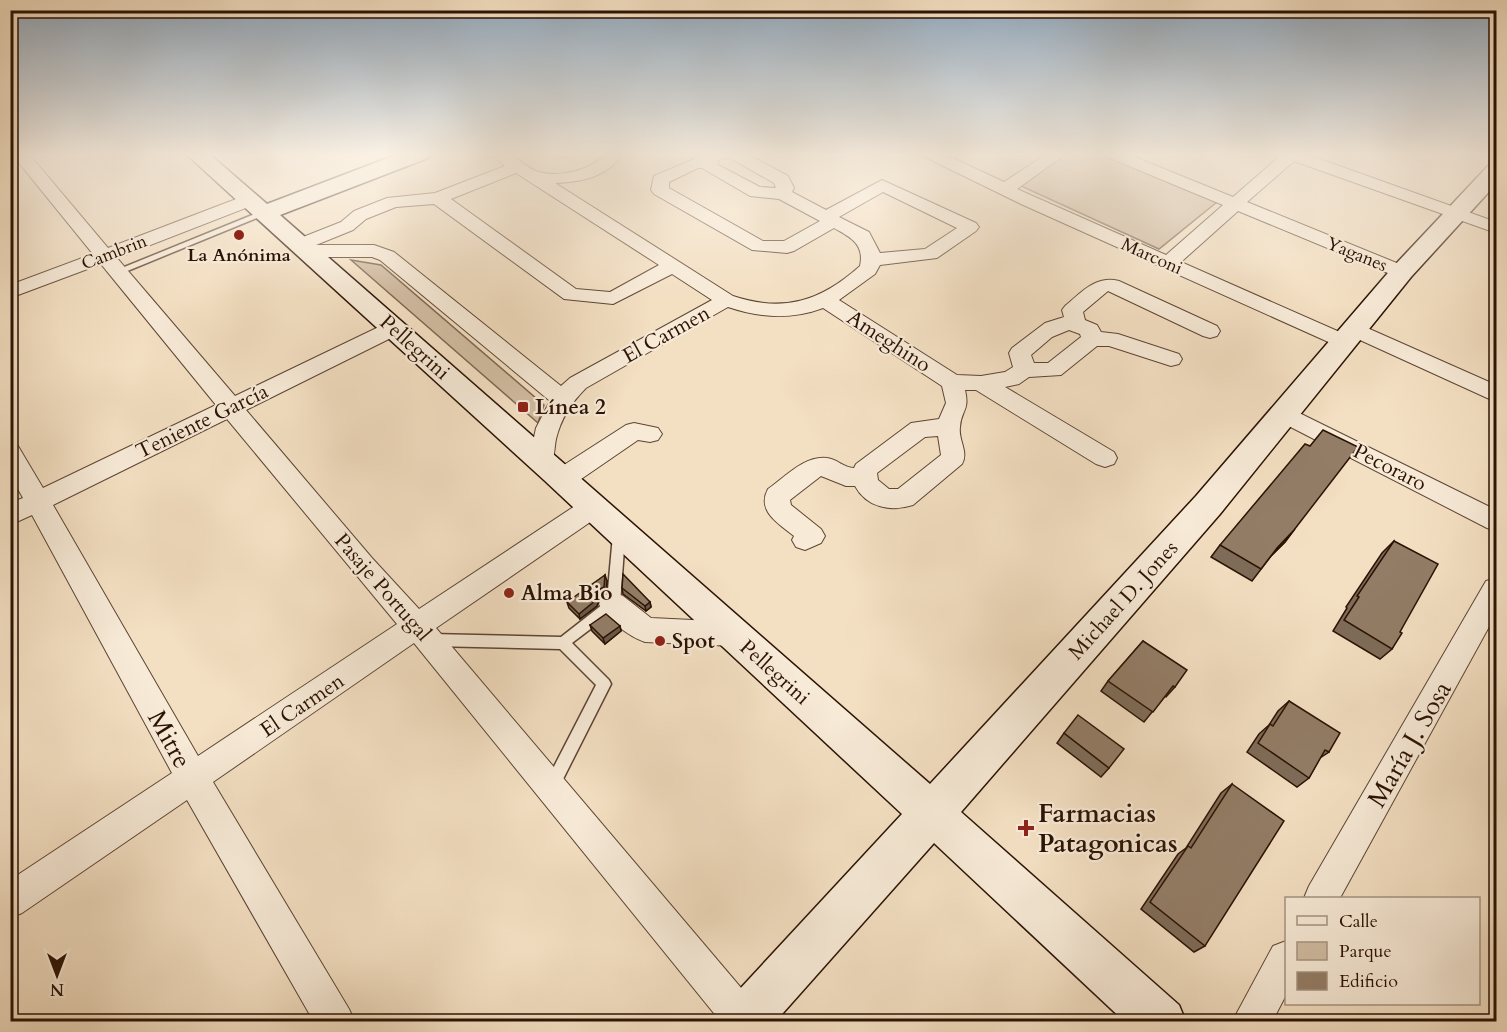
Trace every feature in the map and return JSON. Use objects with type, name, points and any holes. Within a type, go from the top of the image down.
[{"type":"street","name":"Pasaje Portugal","points":[[59,201],[423,633],[744,1021]]},
{"type":"street","name":"Pellegrini","points":[[251,201],[933,812],[1162,1022]]},
{"type":"street","name":"Cambrin","points":[[10,292],[111,264],[272,201]]},
{"type":"street","points":[[304,248],[347,226],[360,215],[393,201]]},
{"type":"street","points":[[442,201],[571,295],[613,298],[672,266]]},
{"type":"street","points":[[572,201],[726,300]]},
{"type":"street","points":[[680,201],[759,246],[788,247],[857,201]]},
{"type":"street","points":[[796,201],[862,236],[870,248],[872,260],[930,254],[970,227],[916,201]]},
{"type":"street","name":"Marconi","points":[[1032,201],[1168,263],[1497,394]]},
{"type":"street","name":"Yaganes","points":[[1230,201],[1402,272]]},
{"type":"street","points":[[1422,201],[1497,228]]},
{"type":"street","name":"Michael D. Jones","points":[[744,1021],[1200,513],[1402,272],[1469,201]]},
{"type":"street","points":[[1168,263],[1235,203]]},
{"type":"street","points":[[304,248],[374,252],[387,256],[561,398]]},
{"type":"street","name":"El Carmen","points":[[551,470],[543,440],[561,398],[578,383],[726,300],[760,311],[804,307],[825,300],[868,270],[872,260]]},
{"type":"street","points":[[1075,322],[1072,310],[1103,285],[1112,285],[1210,331]]},
{"type":"street","name":"Ameghino","points":[[825,300],[952,382]]},
{"type":"street","points":[[1025,370],[1020,353],[1060,322],[1075,322],[1090,330],[1092,339]]},
{"type":"street","name":"Teniente García","points":[[10,515],[394,328]]},
{"type":"street","points":[[948,427],[919,429],[865,470],[866,484],[884,499],[904,498],[953,458],[948,427],[957,403],[952,382],[981,383],[1011,379],[1025,370],[1053,370],[1092,339],[1111,339],[1171,359]]},
{"type":"street","points":[[981,383],[1105,458]]},
{"type":"street","name":"Pecoraro","points":[[1283,413],[1497,521]]},
{"type":"street","points":[[551,470],[634,431],[650,434]]},
{"type":"street","name":"Mitre","points":[[10,452],[193,779],[336,1022]]},
{"type":"street","points":[[806,540],[812,536],[778,510],[777,496],[816,467],[828,467],[846,477],[865,477]]},
{"type":"street","name":"El Carmen","points":[[10,902],[193,779],[423,633],[593,507]]},
{"type":"street","name":"María J. Sosa","points":[[1322,897],[1497,589]]},
{"type":"street","points":[[613,604],[645,630],[734,634]]},
{"type":"street","points":[[1251,1022],[1285,962]]},
{"type":"lane","points":[[563,643],[613,604],[619,530]]},
{"type":"lane","points":[[423,633],[563,643],[604,684],[551,787]]},
{"type":"green space","points":[[1054,201],[1217,202],[1159,249]]},
{"type":"green space","points":[[351,260],[381,265],[544,405],[538,423]]},
{"type":"building","points":[[1323,430],[1358,447],[1261,569],[1220,545],[1305,444],[1310,446]]},
{"type":"building","points":[[1394,541],[1438,564],[1392,649],[1344,620],[1359,597],[1357,596]]},
{"type":"building","points":[[623,574],[650,602],[645,606],[622,588]]},
{"type":"building","points":[[605,575],[604,587],[600,589],[596,600],[579,614],[567,602]]},
{"type":"building","points":[[606,614],[620,626],[603,638],[590,625]]},
{"type":"building","points":[[1143,641],[1187,670],[1153,712],[1108,681]]},
{"type":"building","points":[[1289,701],[1340,733],[1329,752],[1325,750],[1309,778],[1258,743],[1270,724],[1273,726]]},
{"type":"building","points":[[1078,715],[1124,749],[1109,768],[1064,733]]},
{"type":"building","points":[[1232,784],[1284,821],[1205,946],[1150,902],[1188,846],[1191,848]]},
{"type":"place","name":"La Anónima","points":[[239,235]]},
{"type":"place","name":"Línea 2","points":[[523,407]]},
{"type":"place","name":"Alma Bio","points":[[509,593]]},
{"type":"place","name":"Spot","points":[[660,641]]},
{"type":"place","name":"Farmacias Patagonicas","points":[[1026,828]]}]
